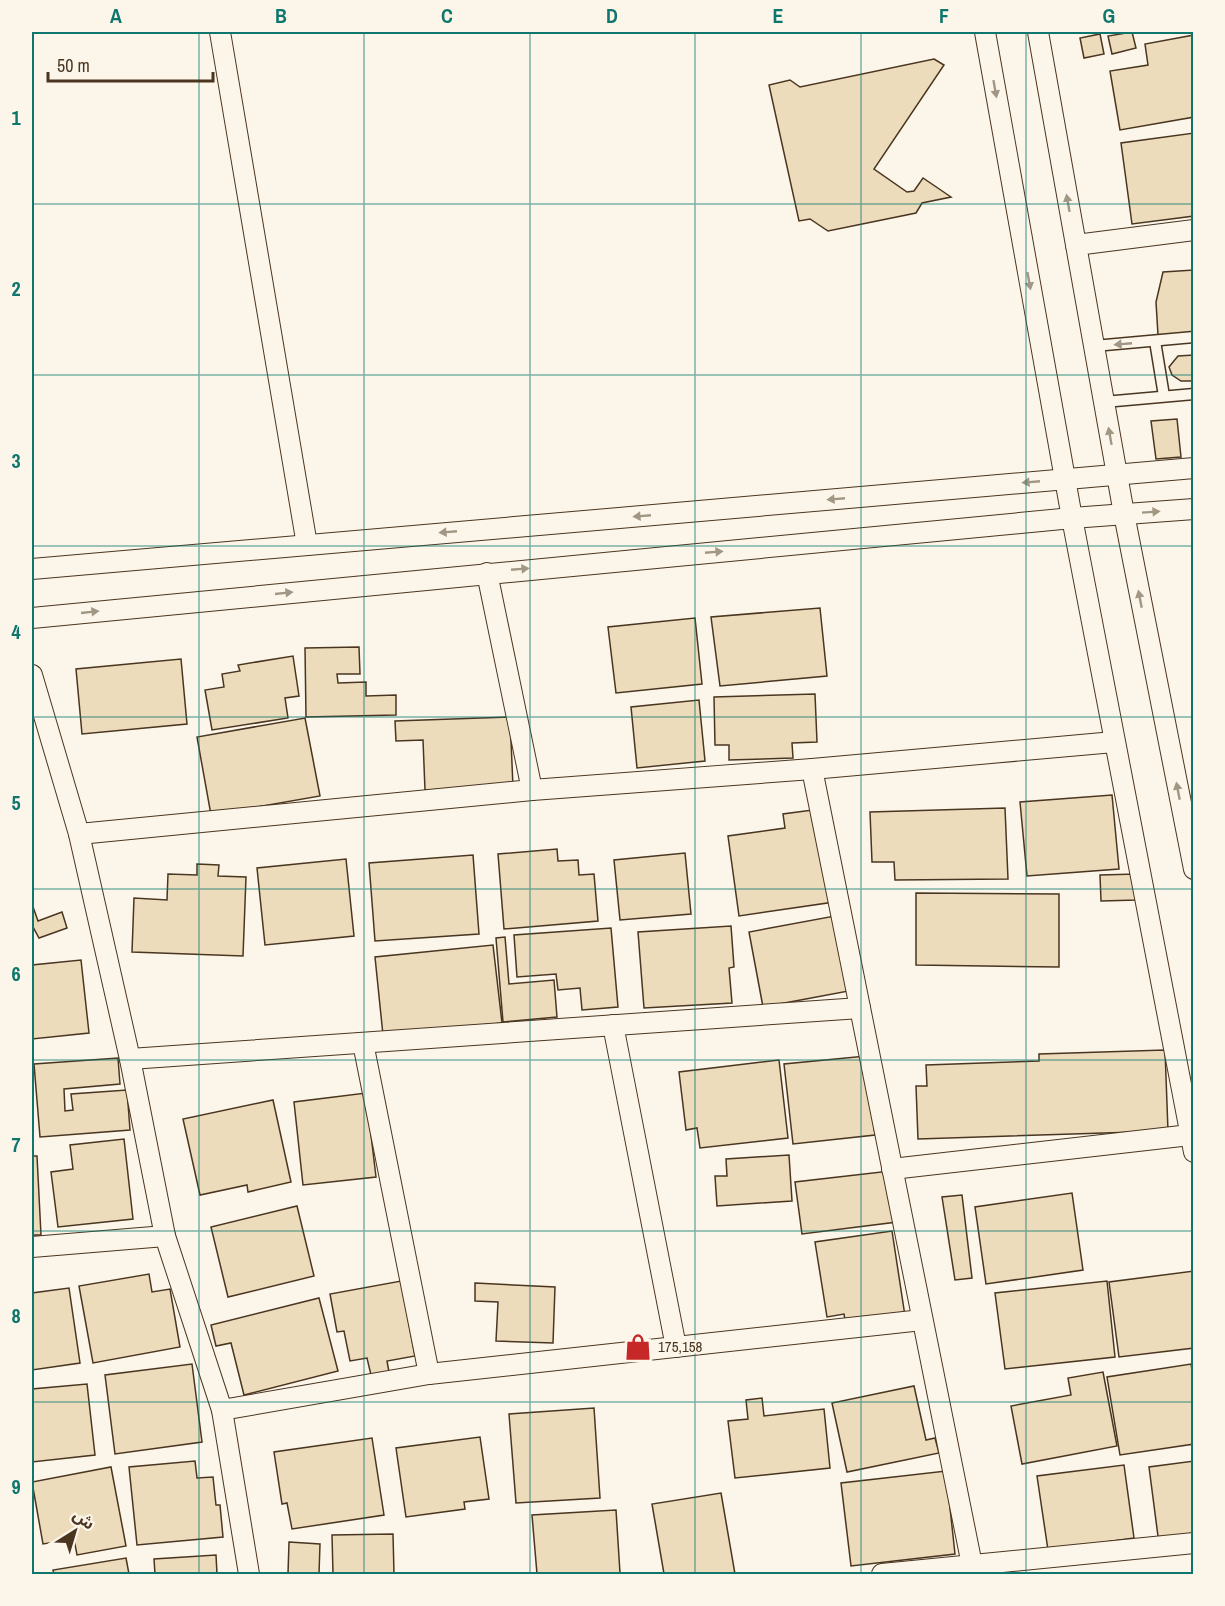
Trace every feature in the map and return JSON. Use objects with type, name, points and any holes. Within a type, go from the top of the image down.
[{"type":"street","points":[[220,32],[308,545]]},
{"type":"street","points":[[892,1169],[1192,1144],[1064,479],[985,32]]},
{"type":"street","points":[[1038,32],[1116,474],[1194,869]]},
{"type":"street","points":[[1076,245],[1194,230]]},
{"type":"street","points":[[32,569],[1194,468]]},
{"type":"street","points":[[32,618],[1072,518],[1194,509]]},
{"type":"street","points":[[487,573],[532,790]]},
{"type":"street","points":[[32,675],[79,834],[130,1059],[165,1236],[222,1410],[249,1575]]},
{"type":"street","points":[[79,834],[532,790],[812,769],[1114,742]]},
{"type":"street","points":[[812,769],[972,1565]]},
{"type":"street","points":[[130,1059],[860,1008]]},
{"type":"street","points":[[613,1025],[676,1347]]},
{"type":"street","points":[[363,1043],[429,1374]]},
{"type":"street","points":[[32,1247],[165,1236]]},
{"type":"street","points":[[222,1410],[429,1374],[922,1320]]},
{"type":"street","points":[[882,1575],[1194,1543]]},
{"type":"lane","points":[[1094,346],[1194,337]]},
{"type":"lane","points":[[1155,341],[1164,396]]},
{"type":"lane","points":[[1104,402],[1194,394]]},
{"type":"building","points":[[1132,32],[1136,48],[1112,54],[1108,36]]},
{"type":"building","points":[[1100,34],[1104,54],[1084,58],[1080,38]]},
{"type":"building","points":[[1194,35],[1194,117],[1120,130],[1110,71],[1148,65],[1145,44]]},
{"type":"building","points":[[934,59],[944,65],[874,169],[907,192],[914,191],[923,178],[951,197],[922,203],[916,213],[828,231],[810,219],[799,221],[769,85],[790,80],[800,87]]},
{"type":"building","points":[[1194,133],[1194,216],[1132,224],[1121,143]]},
{"type":"building","points":[[1194,270],[1194,334],[1158,335],[1156,302],[1163,272]]},
{"type":"building","points":[[1194,355],[1194,381],[1181,381],[1172,375],[1169,367],[1178,356]]},
{"type":"building","points":[[1177,419],[1181,457],[1156,459],[1151,421]]},
{"type":"building","points":[[820,608],[827,676],[720,686],[711,617]]},
{"type":"building","points":[[695,618],[702,684],[616,693],[608,627]]},
{"type":"building","points":[[359,647],[360,674],[337,674],[338,683],[366,682],[366,696],[396,695],[396,715],[306,717],[305,648]]},
{"type":"building","points":[[293,656],[299,696],[285,698],[288,718],[212,730],[205,690],[224,687],[222,674],[240,671],[238,665]]},
{"type":"building","points":[[181,659],[187,724],[82,734],[76,669]]},
{"type":"building","points":[[815,694],[817,742],[792,743],[793,758],[729,760],[729,745],[715,745],[714,697]]},
{"type":"building","points":[[699,700],[705,761],[637,768],[631,707]]},
{"type":"building","points":[[510,717],[513,787],[425,790],[423,740],[396,741],[395,721]]},
{"type":"building","points":[[305,718],[320,796],[211,815],[197,737]]},
{"type":"building","points":[[1112,795],[1119,869],[1027,876],[1020,802]]},
{"type":"building","points":[[1005,808],[1008,879],[895,880],[894,862],[872,862],[870,812]]},
{"type":"building","points":[[820,809],[834,902],[739,916],[728,836],[785,828],[783,814]]},
{"type":"building","points":[[557,849],[558,861],[578,860],[579,875],[594,874],[598,921],[504,929],[498,854]]},
{"type":"building","points":[[685,853],[691,914],[620,920],[614,860]]},
{"type":"building","points":[[473,855],[479,934],[375,941],[369,863]]},
{"type":"building","points":[[346,859],[354,936],[265,945],[257,868]]},
{"type":"building","points":[[197,864],[219,865],[218,876],[246,877],[243,956],[132,952],[134,898],[167,900],[168,874],[197,875]]},
{"type":"building","points":[[1137,874],[1137,900],[1101,901],[1100,875]]},
{"type":"building","points":[[916,893],[1059,894],[1059,967],[916,965]]},
{"type":"building","points":[[32,904],[38,921],[62,912],[67,928],[39,938],[32,925]]},
{"type":"building","points":[[840,915],[854,990],[763,1007],[749,932]]},
{"type":"building","points":[[731,926],[734,967],[729,968],[732,1003],[644,1008],[638,932]]},
{"type":"building","points":[[611,928],[618,1007],[582,1010],[580,988],[558,990],[556,974],[517,977],[514,935]]},
{"type":"building","points":[[505,937],[509,984],[554,980],[557,1017],[503,1022],[496,938]]},
{"type":"building","points":[[493,945],[502,1023],[383,1035],[375,957]]},
{"type":"building","points":[[81,960],[89,1033],[32,1039],[32,965]]},
{"type":"building","points":[[1165,1050],[1168,1131],[918,1139],[916,1086],[927,1086],[926,1065],[1039,1061],[1039,1054]]},
{"type":"building","points":[[866,1056],[875,1135],[793,1144],[784,1064]]},
{"type":"building","points":[[118,1058],[120,1084],[64,1089],[65,1111],[73,1110],[71,1094],[127,1090],[130,1130],[40,1137],[34,1064]]},
{"type":"building","points":[[779,1060],[788,1138],[700,1148],[697,1128],[686,1130],[679,1072]]},
{"type":"building","points":[[366,1093],[376,1177],[303,1185],[294,1102]]},
{"type":"building","points":[[273,1100],[291,1182],[248,1192],[247,1185],[200,1195],[183,1119]]},
{"type":"building","points":[[124,1139],[133,1219],[58,1227],[51,1172],[73,1169],[70,1145]]},
{"type":"building","points":[[789,1155],[792,1201],[717,1206],[715,1176],[727,1176],[726,1159]]},
{"type":"building","points":[[32,1156],[37,1156],[41,1235],[32,1235]]},
{"type":"building","points":[[890,1171],[897,1222],[802,1234],[795,1182]]},
{"type":"building","points":[[1072,1193],[1083,1270],[986,1284],[975,1207]]},
{"type":"building","points":[[962,1195],[972,1278],[955,1280],[942,1197]]},
{"type":"building","points":[[297,1206],[314,1276],[228,1297],[211,1227]]},
{"type":"building","points":[[892,1231],[905,1316],[846,1325],[844,1314],[827,1317],[815,1242]]},
{"type":"building","points":[[1194,1271],[1194,1348],[1119,1357],[1109,1282]]},
{"type":"building","points":[[149,1274],[152,1292],[170,1289],[180,1347],[93,1363],[79,1286]]},
{"type":"building","points":[[401,1281],[415,1356],[387,1361],[389,1372],[371,1375],[367,1358],[350,1361],[344,1331],[337,1332],[330,1294]]},
{"type":"building","points":[[1107,1281],[1115,1357],[1005,1369],[995,1293]]},
{"type":"building","points":[[475,1283],[555,1287],[553,1343],[496,1341],[498,1302],[475,1301]]},
{"type":"building","points":[[69,1288],[80,1363],[32,1370],[32,1293]]},
{"type":"building","points":[[319,1298],[338,1371],[244,1395],[231,1343],[216,1346],[211,1325]]},
{"type":"building","points":[[192,1364],[202,1442],[115,1454],[105,1375]]},
{"type":"building","points":[[1191,1364],[1194,1382],[1194,1444],[1120,1455],[1107,1377]]},
{"type":"building","points":[[1103,1372],[1117,1446],[1022,1464],[1011,1406],[1071,1395],[1068,1378]]},
{"type":"building","points":[[87,1384],[95,1455],[32,1462],[32,1389]]},
{"type":"building","points":[[914,1386],[926,1440],[935,1438],[939,1453],[847,1472],[832,1403]]},
{"type":"building","points":[[762,1398],[764,1416],[824,1409],[830,1468],[735,1478],[728,1421],[748,1419],[746,1400]]},
{"type":"building","points":[[594,1408],[600,1498],[516,1503],[509,1414]]},
{"type":"building","points":[[480,1437],[489,1499],[464,1502],[465,1509],[406,1517],[396,1448]]},
{"type":"building","points":[[372,1438],[384,1515],[292,1529],[287,1503],[282,1504],[274,1452]]},
{"type":"building","points":[[195,1461],[197,1478],[213,1477],[216,1505],[220,1505],[223,1537],[137,1545],[129,1467]]},
{"type":"building","points":[[1194,1461],[1194,1540],[1159,1544],[1149,1467]]},
{"type":"building","points":[[1124,1465],[1134,1538],[1048,1550],[1037,1476]]},
{"type":"building","points":[[111,1467],[126,1546],[77,1555],[74,1539],[43,1544],[32,1482]]},
{"type":"building","points":[[946,1471],[955,1554],[851,1566],[841,1483]]},
{"type":"building","points":[[721,1493],[735,1574],[664,1574],[652,1504]]},
{"type":"building","points":[[616,1510],[620,1573],[537,1574],[532,1515]]},
{"type":"building","points":[[393,1534],[394,1574],[333,1574],[332,1535]]},
{"type":"building","points":[[289,1542],[320,1544],[319,1574],[288,1574]]},
{"type":"building","points":[[216,1555],[217,1574],[155,1574],[154,1559]]},
{"type":"building","points":[[126,1558],[129,1574],[54,1574],[53,1570]]},
{"type":"place","name":"175,158","points":[[638,1347]]}]
